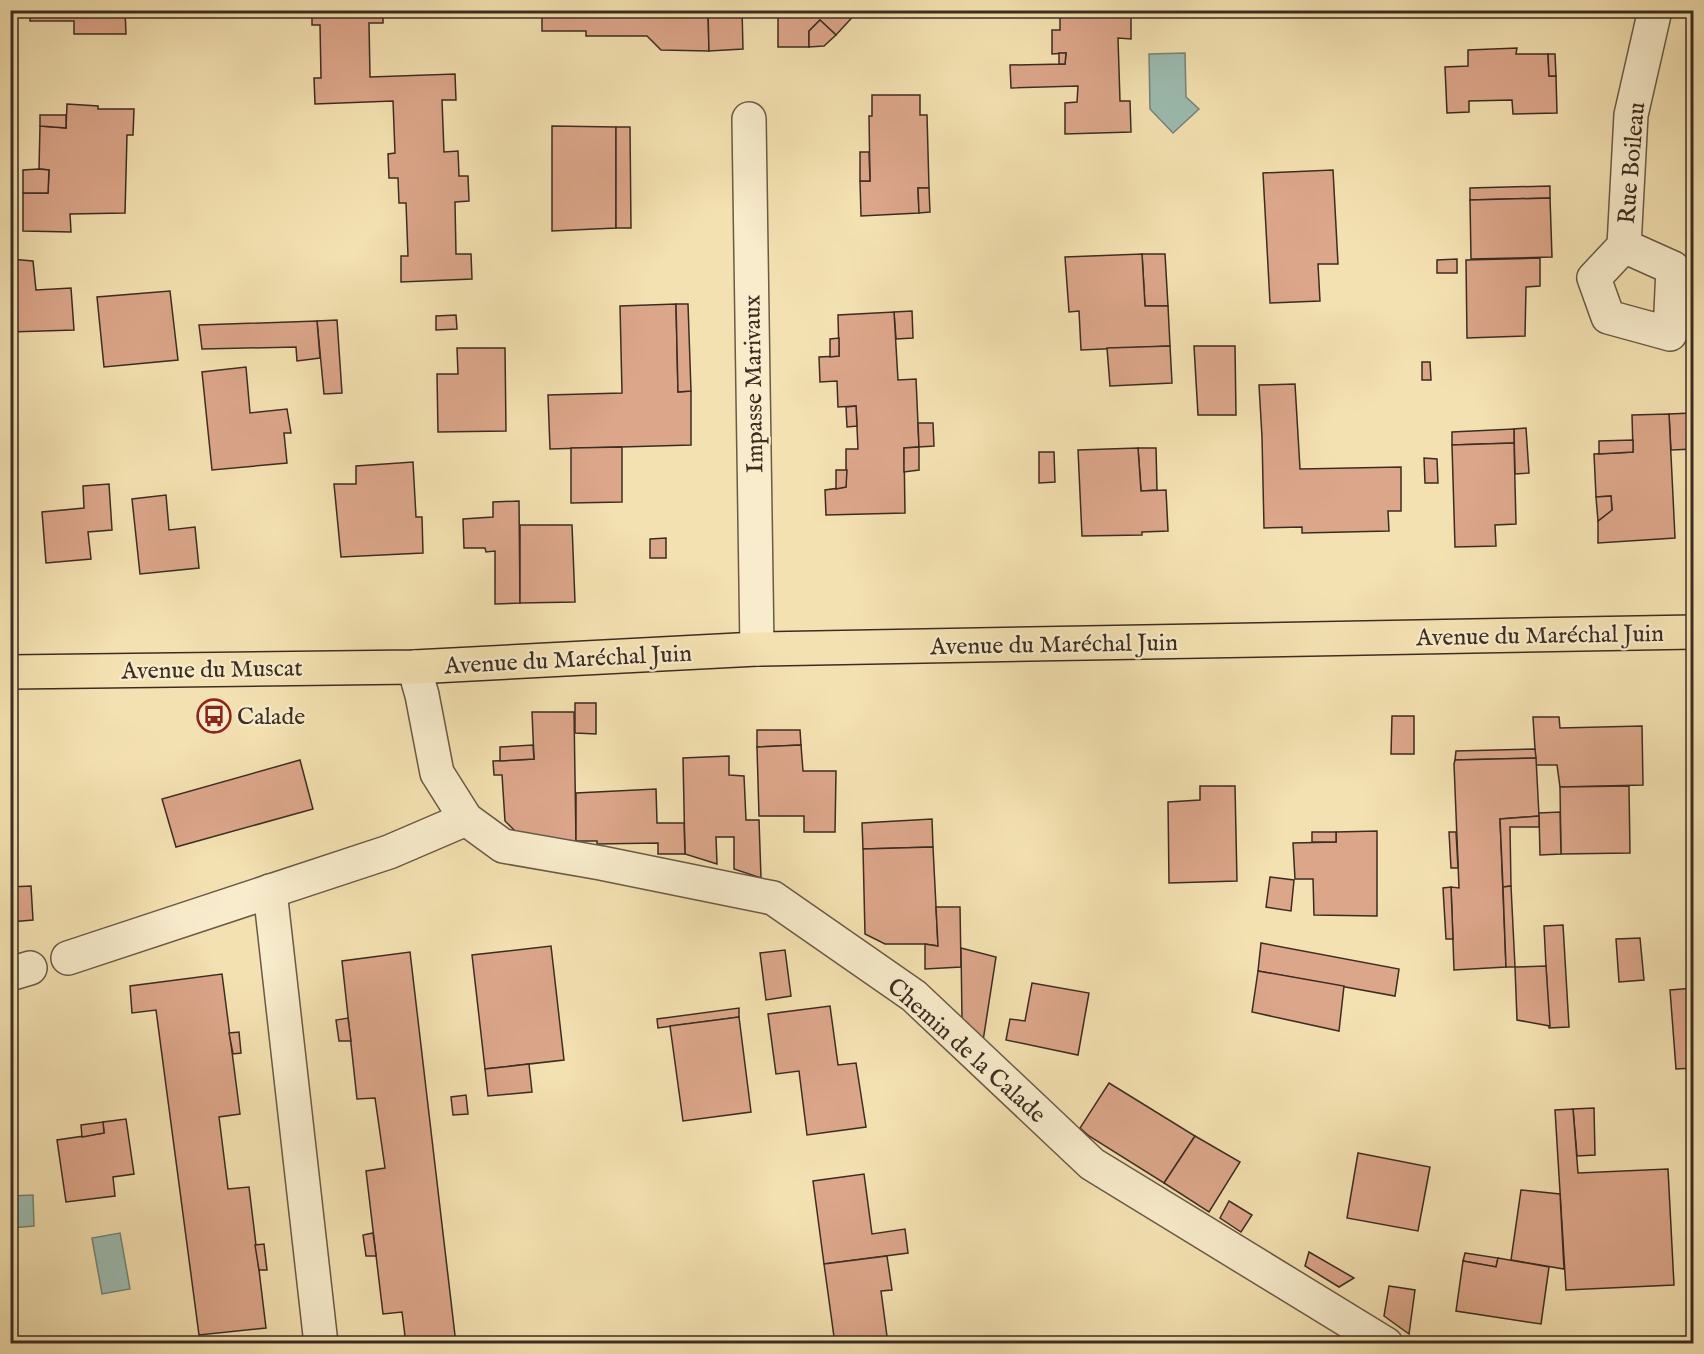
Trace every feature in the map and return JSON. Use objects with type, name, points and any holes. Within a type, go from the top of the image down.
[{"type":"main road","name":"Avenue du Maréchal Juin","points":[[414,667],[757,649],[1694,632]]},
{"type":"main road","name":"Avenue du Muscat","points":[[10,672],[414,667]]},
{"type":"street","name":"Rue Boileau","points":[[1624,246],[1631,115],[1656,10]]},
{"type":"street","name":"Impasse Marivaux","points":[[749,119],[757,649]]},
{"type":"street","name":"Chemin de la Calade","points":[[414,667],[422,695],[437,773],[466,819],[503,846],[601,863],[773,898],[914,996],[1092,1164],[1386,1344]]},
{"type":"street","points":[[68,958],[389,852],[466,819]]},
{"type":"street","points":[[270,891],[315,1339]]},
{"type":"water","points":[[1185,53],[1186,97],[1199,109],[1173,133],[1150,109],[1149,54]]},
{"type":"water","points":[[33,1195],[34,1226],[11,1228],[11,1196]]},
{"type":"water","points":[[120,1233],[130,1289],[102,1294],[92,1238]]},
{"type":"building","points":[[30,10],[125,10],[126,34],[74,34],[74,21],[30,21]]},
{"type":"building","points":[[312,10],[383,10],[383,23],[369,23],[370,77],[455,74],[456,100],[442,100],[444,152],[458,151],[459,176],[468,176],[469,201],[455,202],[456,254],[471,254],[472,279],[401,282],[401,256],[408,256],[406,203],[399,203],[398,178],[389,178],[388,154],[395,153],[393,101],[315,104],[314,78],[321,78],[320,25],[312,25]]},
{"type":"building","points":[[542,10],[708,10],[709,51],[661,50],[647,36],[586,36],[586,31],[542,31]]},
{"type":"building","points":[[708,10],[742,10],[743,49],[709,51]]},
{"type":"building","points":[[778,10],[859,10],[836,35],[820,20],[809,31],[809,47],[778,47]]},
{"type":"building","points":[[1060,10],[1131,10],[1131,39],[1118,38],[1120,101],[1130,101],[1131,132],[1065,134],[1065,103],[1077,102],[1078,86],[1011,88],[1010,65],[1065,64],[1066,53],[1052,54],[1052,30],[1060,30]]},
{"type":"building","points":[[820,20],[836,35],[824,46],[809,47],[809,31]]},
{"type":"building","points":[[1517,48],[1516,54],[1548,54],[1549,76],[1556,76],[1557,113],[1513,114],[1512,100],[1469,101],[1469,112],[1447,113],[1445,67],[1468,66],[1468,50]]},
{"type":"building","points":[[1059,53],[1066,53],[1065,64],[1059,64]]},
{"type":"building","points":[[1548,54],[1555,54],[1556,76],[1549,76]]},
{"type":"building","points":[[872,95],[920,95],[920,115],[927,115],[929,188],[918,188],[919,213],[861,216],[860,181],[870,181],[869,116],[872,116]]},
{"type":"building","points":[[67,104],[98,106],[98,109],[134,109],[133,135],[127,135],[125,213],[70,214],[71,232],[23,231],[23,193],[48,193],[49,170],[39,169],[40,126],[66,128]]},
{"type":"building","points":[[40,115],[66,115],[66,128],[40,126]]},
{"type":"building","points":[[552,126],[616,127],[616,228],[552,231]]},
{"type":"building","points":[[616,127],[630,127],[631,228],[616,228]]},
{"type":"building","points":[[860,152],[869,152],[870,181],[860,181]]},
{"type":"building","points":[[23,170],[49,170],[48,193],[23,193]]},
{"type":"building","points":[[1333,170],[1338,264],[1318,264],[1320,301],[1270,303],[1263,173]]},
{"type":"building","points":[[1550,186],[1550,198],[1470,200],[1470,188]]},
{"type":"building","points":[[918,188],[929,188],[930,212],[919,213]]},
{"type":"building","points":[[1550,198],[1552,257],[1471,259],[1470,200]]},
{"type":"building","points":[[1687,230],[1694,230],[1694,262],[1689,262]]},
{"type":"building","points":[[1142,254],[1165,254],[1168,306],[1145,306]]},
{"type":"building","points":[[1142,254],[1145,306],[1168,306],[1170,346],[1081,350],[1079,311],[1069,312],[1065,257]]},
{"type":"building","points":[[1540,258],[1540,286],[1526,287],[1525,336],[1467,338],[1466,260]]},
{"type":"building","points":[[10,259],[33,261],[36,290],[71,288],[74,330],[10,332]]},
{"type":"building","points":[[1457,259],[1457,273],[1437,273],[1437,260]]},
{"type":"building","points":[[170,291],[178,360],[104,367],[97,297]]},
{"type":"building","points":[[676,304],[678,392],[691,391],[691,445],[550,449],[548,395],[622,393],[620,306]]},
{"type":"building","points":[[676,304],[688,304],[691,391],[678,392]]},
{"type":"building","points":[[912,311],[913,338],[896,339],[894,312]]},
{"type":"building","points":[[894,312],[898,380],[916,379],[919,447],[904,448],[905,513],[826,515],[825,490],[846,487],[846,449],[858,449],[856,406],[838,407],[837,381],[820,382],[819,357],[839,356],[838,315]]},
{"type":"building","points":[[456,315],[457,329],[436,330],[436,316]]},
{"type":"building","points":[[337,320],[342,393],[324,394],[317,321]]},
{"type":"building","points":[[317,321],[320,358],[297,361],[296,347],[202,349],[199,325]]},
{"type":"building","points":[[839,338],[839,356],[830,357],[830,339]]},
{"type":"building","points":[[1170,346],[1172,383],[1110,386],[1107,348]]},
{"type":"building","points":[[1194,346],[1235,346],[1236,415],[1198,415]]},
{"type":"building","points":[[457,348],[505,348],[506,431],[438,432],[437,374],[458,374]]},
{"type":"building","points":[[1422,362],[1430,362],[1431,380],[1422,380]]},
{"type":"building","points":[[246,367],[250,413],[287,409],[291,433],[284,433],[287,463],[212,470],[202,372]]},
{"type":"building","points":[[1295,384],[1300,469],[1401,467],[1401,511],[1388,511],[1389,531],[1302,533],[1302,527],[1264,528],[1259,385]]},
{"type":"building","points":[[856,406],[857,426],[847,427],[846,407]]},
{"type":"building","points":[[1691,413],[1694,449],[1671,450],[1669,414]]},
{"type":"building","points":[[1669,414],[1675,538],[1598,543],[1598,521],[1612,510],[1611,496],[1596,497],[1594,454],[1633,452],[1632,415]]},
{"type":"building","points":[[918,423],[933,423],[934,446],[919,447]]},
{"type":"building","points":[[1526,428],[1529,473],[1515,474],[1514,429]]},
{"type":"building","points":[[1514,429],[1514,443],[1452,445],[1452,432]]},
{"type":"building","points":[[1633,440],[1633,452],[1599,454],[1599,441]]},
{"type":"building","points":[[1514,443],[1516,524],[1495,525],[1496,546],[1455,547],[1452,445]]},
{"type":"building","points":[[622,447],[622,502],[571,503],[571,448]]},
{"type":"building","points":[[919,447],[919,470],[904,472],[904,448]]},
{"type":"building","points":[[1138,448],[1156,448],[1157,490],[1141,491]]},
{"type":"building","points":[[1138,448],[1141,491],[1166,490],[1168,531],[1142,532],[1142,535],[1082,536],[1078,450]]},
{"type":"building","points":[[1039,452],[1054,452],[1055,482],[1039,483]]},
{"type":"building","points":[[1424,458],[1437,459],[1438,483],[1425,483]]},
{"type":"building","points":[[413,462],[416,517],[422,517],[423,553],[341,557],[334,484],[356,484],[356,466]]},
{"type":"building","points":[[836,470],[847,470],[846,487],[836,489]]},
{"type":"building","points":[[109,484],[112,530],[88,532],[91,559],[46,563],[42,512],[84,508],[83,486]]},
{"type":"building","points":[[166,495],[169,530],[195,527],[199,568],[140,574],[132,499]]},
{"type":"building","points":[[1611,496],[1612,510],[1598,521],[1596,497]]},
{"type":"building","points":[[519,501],[520,603],[495,604],[495,551],[486,552],[485,548],[464,548],[463,519],[493,517],[493,502]]},
{"type":"building","points":[[520,525],[572,525],[575,602],[520,603]]},
{"type":"building","points":[[666,538],[666,558],[650,558],[650,539]]},
{"type":"building","points":[[575,703],[596,703],[596,734],[575,733]]},
{"type":"building","points":[[532,712],[574,712],[576,841],[526,842],[505,821],[502,775],[494,775],[493,761],[534,759]]},
{"type":"building","points":[[1392,716],[1414,716],[1414,754],[1391,754]]},
{"type":"building","points":[[1533,717],[1559,717],[1560,728],[1642,726],[1643,785],[1560,787],[1557,765],[1536,765]]},
{"type":"building","points":[[757,730],[800,730],[801,745],[757,747]]},
{"type":"building","points":[[533,745],[534,759],[500,761],[500,747]]},
{"type":"building","points":[[801,745],[803,771],[836,771],[835,832],[804,832],[804,816],[759,816],[757,747]]},
{"type":"building","points":[[1535,749],[1536,758],[1455,760],[1456,751]]},
{"type":"building","points":[[729,756],[729,775],[744,776],[746,820],[759,820],[761,878],[734,869],[734,837],[716,837],[717,864],[685,854],[683,758]]},
{"type":"building","points":[[1536,758],[1539,816],[1500,819],[1506,967],[1454,970],[1451,887],[1459,888],[1455,760]]},
{"type":"building","points":[[300,760],[313,809],[176,847],[162,799]]},
{"type":"building","points":[[1200,786],[1235,786],[1237,881],[1169,883],[1168,802],[1200,800]]},
{"type":"building","points":[[1629,786],[1630,853],[1561,854],[1560,787]]},
{"type":"building","points":[[656,789],[657,823],[684,823],[685,854],[658,854],[658,843],[597,844],[597,841],[576,841],[576,793]]},
{"type":"building","points":[[1560,812],[1561,854],[1540,855],[1539,813]]},
{"type":"building","points":[[1539,816],[1539,827],[1510,827],[1511,886],[1503,887],[1500,819]]},
{"type":"building","points":[[932,819],[933,847],[863,849],[862,823]]},
{"type":"building","points":[[1377,831],[1377,916],[1314,915],[1313,879],[1295,879],[1293,843],[1336,842],[1336,832]]},
{"type":"building","points":[[1312,832],[1336,832],[1336,842],[1312,842]]},
{"type":"building","points":[[1449,832],[1456,832],[1458,868],[1451,868]]},
{"type":"building","points":[[933,847],[938,946],[885,944],[865,934],[863,849]]},
{"type":"building","points":[[1270,877],[1294,880],[1291,911],[1266,907]]},
{"type":"building","points":[[31,886],[33,920],[10,922],[10,887]]},
{"type":"building","points":[[1511,886],[1515,967],[1506,967],[1503,887]]},
{"type":"building","points":[[1451,887],[1453,939],[1446,939],[1443,888]]},
{"type":"building","points":[[936,907],[960,907],[961,967],[925,969],[925,944],[938,946]]},
{"type":"building","points":[[1563,925],[1569,1027],[1549,1028],[1544,926]]},
{"type":"building","points":[[1640,938],[1644,980],[1619,982],[1616,939]]},
{"type":"building","points":[[1261,943],[1399,969],[1395,996],[1258,971]]},
{"type":"building","points":[[551,946],[564,1060],[485,1069],[472,955]]},
{"type":"building","points":[[961,948],[996,957],[983,1041],[962,1019]]},
{"type":"building","points":[[785,950],[791,996],[766,1000],[760,953]]},
{"type":"building","points":[[410,952],[456,1344],[406,1344],[402,1312],[383,1314],[366,1171],[385,1168],[375,1098],[357,1099],[342,961]]},
{"type":"building","points":[[1546,966],[1550,1026],[1517,1020],[1515,967]]},
{"type":"building","points":[[1258,971],[1344,986],[1339,1031],[1252,1012]]},
{"type":"building","points":[[222,974],[240,1114],[219,1117],[228,1189],[249,1187],[266,1328],[199,1335],[156,1010],[132,1013],[130,986]]},
{"type":"building","points":[[1032,983],[1089,993],[1078,1055],[1006,1040],[1010,1019],[1025,1021]]},
{"type":"building","points":[[1694,988],[1694,1068],[1676,1069],[1670,990]]},
{"type":"building","points":[[830,1006],[838,1065],[856,1063],[866,1127],[807,1135],[799,1071],[776,1074],[768,1014]]},
{"type":"building","points":[[739,1008],[739,1017],[658,1028],[657,1019]]},
{"type":"building","points":[[739,1017],[751,1112],[683,1121],[670,1026]]},
{"type":"building","points":[[348,1018],[351,1041],[339,1041],[336,1020]]},
{"type":"building","points":[[239,1032],[241,1053],[233,1054],[229,1033]]},
{"type":"building","points":[[529,1064],[532,1092],[488,1096],[485,1069]]},
{"type":"building","points":[[1109,1083],[1195,1136],[1164,1183],[1080,1128]]},
{"type":"building","points":[[466,1095],[468,1114],[453,1115],[451,1097]]},
{"type":"building","points":[[1594,1108],[1595,1155],[1577,1156],[1573,1109]]},
{"type":"building","points":[[1573,1109],[1578,1173],[1668,1169],[1674,1285],[1566,1290],[1555,1110]]},
{"type":"building","points":[[126,1119],[134,1174],[113,1177],[115,1196],[66,1202],[57,1140],[104,1133],[103,1122]]},
{"type":"building","points":[[103,1122],[104,1133],[82,1137],[81,1125]]},
{"type":"building","points":[[1195,1136],[1240,1162],[1209,1212],[1164,1183]]},
{"type":"building","points":[[1358,1153],[1430,1167],[1418,1231],[1347,1218]]},
{"type":"building","points":[[864,1174],[872,1234],[905,1229],[908,1253],[824,1264],[813,1181]]},
{"type":"building","points":[[1521,1190],[1560,1194],[1564,1269],[1511,1260]]},
{"type":"building","points":[[1229,1201],[1252,1215],[1241,1232],[1220,1218]]},
{"type":"building","points":[[373,1233],[376,1256],[366,1256],[363,1235]]},
{"type":"building","points":[[264,1244],[267,1270],[259,1270],[255,1245]]},
{"type":"building","points":[[1309,1252],[1354,1278],[1339,1287],[1305,1266]]},
{"type":"building","points":[[1465,1253],[1498,1258],[1496,1267],[1463,1261]]},
{"type":"building","points":[[887,1256],[892,1290],[881,1291],[888,1344],[835,1344],[824,1264]]},
{"type":"building","points":[[1498,1258],[1549,1267],[1541,1324],[1456,1311],[1463,1261],[1496,1267]]},
{"type":"building","points":[[1389,1286],[1415,1290],[1409,1334],[1384,1316]]},
{"type":"building","points":[[1612,1338],[1636,1344],[1610,1344]]},
{"type":"place","name":"Calade","points":[[214,716]]}]
